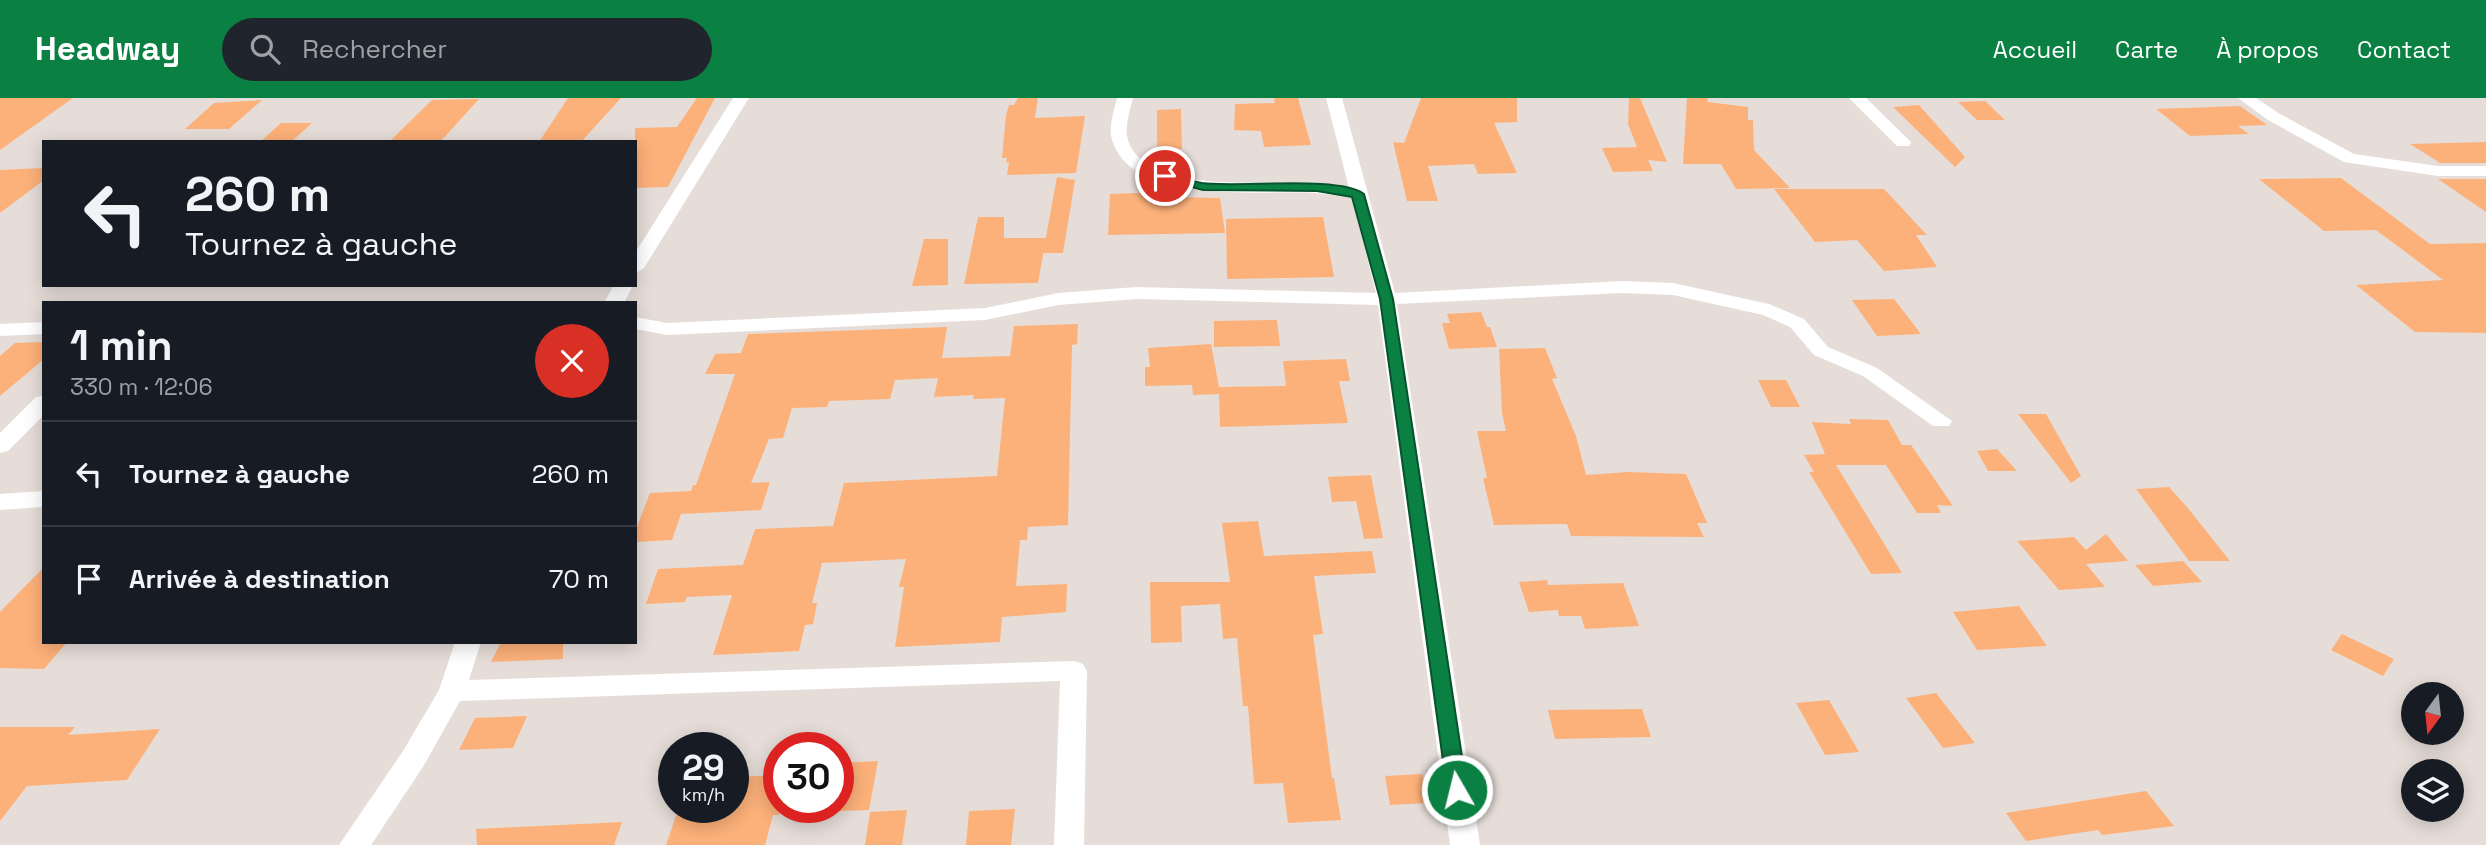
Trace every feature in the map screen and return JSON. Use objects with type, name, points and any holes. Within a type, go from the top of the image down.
[{"type":"street","points":[[637,265],[741,98]]},
{"type":"street","points":[[1125,98],[1118,130],[1120,141],[1130,159],[1141,167],[1203,186],[1317,188],[1358,194]]},
{"type":"street","points":[[1334,98],[1387,299],[1465,845]]},
{"type":"street","points":[[1857,98],[1903,143]]},
{"type":"street","points":[[2246,98],[2274,117],[2350,158],[2438,171],[2486,171]]},
{"type":"street","points":[[637,323],[667,329],[985,314],[1058,299],[1136,293],[1387,299],[1622,287],[1673,289],[1769,310],[1797,323],[1821,351],[1870,372],[1941,421]]},
{"type":"street","points":[[0,330],[42,328]]},
{"type":"street","points":[[0,446],[42,403]]},
{"type":"street","points":[[0,502],[42,499]]},
{"type":"street","points":[[354,845],[413,759],[452,691],[467,644]]},
{"type":"street","points":[[452,691],[1074,671],[1069,845]]},
{"type":"building","points":[[0,98],[73,98],[0,150]]},
{"type":"building","points":[[568,98],[621,98],[583,140],[540,140]]},
{"type":"building","points":[[697,98],[715,98],[668,187],[637,188],[635,128],[677,127]]},
{"type":"building","points":[[1018,98],[1038,98],[1035,118],[1085,116],[1076,173],[1007,175],[1009,162],[1006,162],[1007,158],[1002,158],[1006,115],[1009,105],[1014,105]]},
{"type":"building","points":[[1274,98],[1298,98],[1311,145],[1264,147],[1261,131],[1234,130],[1235,104],[1275,103]]},
{"type":"building","points":[[1421,98],[1517,98],[1517,122],[1494,123],[1517,173],[1478,174],[1474,164],[1428,166],[1438,201],[1407,201],[1393,142],[1404,143]]},
{"type":"building","points":[[1629,98],[1640,98],[1667,162],[1648,160],[1653,171],[1613,172],[1602,148],[1637,147],[1628,124]]},
{"type":"building","points":[[1687,98],[1707,98],[1708,102],[1748,107],[1748,120],[1753,120],[1754,150],[1790,188],[1736,189],[1721,164],[1683,164]]},
{"type":"building","points":[[479,99],[442,140],[391,140],[432,100]]},
{"type":"building","points":[[262,100],[229,129],[185,129],[214,103]]},
{"type":"building","points":[[1985,101],[2005,120],[1977,120],[1958,102]]},
{"type":"building","points":[[1919,105],[1965,157],[1955,167],[1893,107]]},
{"type":"building","points":[[2240,106],[2267,125],[2238,126],[2249,134],[2190,136],[2156,109]]},
{"type":"building","points":[[1181,109],[1182,149],[1157,150],[1157,110]]},
{"type":"building","points":[[281,123],[312,123],[293,140],[262,140]]},
{"type":"building","points":[[2486,142],[2486,163],[2440,163],[2410,144]]},
{"type":"building","points":[[42,168],[42,182],[0,213],[0,170]]},
{"type":"building","points":[[1057,177],[1075,180],[1063,253],[1043,253]]},
{"type":"building","points":[[2341,178],[2430,244],[2486,243],[2486,333],[2415,332],[2356,285],[2443,280],[2376,230],[2324,231],[2259,179]]},
{"type":"building","points":[[2438,179],[2486,179],[2486,212]]},
{"type":"building","points":[[1774,189],[1884,189],[1927,235],[1916,235],[1937,267],[1884,271],[1857,240],[1815,242]]},
{"type":"building","points":[[1163,192],[1164,197],[1220,198],[1225,233],[1108,235],[1110,194]]},
{"type":"building","points":[[978,217],[1004,217],[1004,238],[1046,238],[1038,283],[964,284]]},
{"type":"building","points":[[1323,217],[1334,277],[1227,279],[1226,219]]},
{"type":"building","points":[[924,239],[948,239],[948,285],[912,286]]},
{"type":"building","points":[[1894,299],[1921,334],[1877,336],[1852,300]]},
{"type":"building","points":[[1481,312],[1497,347],[1449,349],[1442,323],[1450,323],[1447,314]]},
{"type":"building","points":[[1277,320],[1280,346],[1214,347],[1214,321]]},
{"type":"building","points":[[1078,324],[1077,344],[1072,345],[1068,525],[1028,527],[1027,540],[1020,540],[1016,586],[1067,584],[1066,612],[1002,617],[1000,642],[895,647],[904,587],[899,587],[906,559],[822,563],[812,603],[817,603],[813,624],[805,625],[799,651],[713,655],[732,595],[687,597],[685,602],[646,604],[658,569],[743,565],[755,529],[833,526],[844,483],[997,476],[1005,398],[973,399],[974,395],[934,397],[938,378],[895,380],[890,399],[829,401],[827,407],[792,408],[783,438],[769,439],[751,483],[770,482],[761,510],[681,514],[672,540],[637,542],[637,527],[650,493],[691,491],[693,485],[696,485],[735,374],[705,374],[715,354],[741,353],[748,334],[947,327],[942,358],[1010,356],[1014,326]]},
{"type":"building","points":[[42,342],[42,361],[0,396],[0,356],[15,343]]},
{"type":"building","points":[[1211,344],[1219,387],[1286,386],[1283,361],[1346,359],[1350,381],[1339,381],[1348,423],[1220,427],[1219,394],[1193,395],[1192,385],[1145,386],[1145,367],[1150,367],[1148,348]]},
{"type":"building","points":[[1545,348],[1557,378],[1552,379],[1576,436],[1586,475],[1628,472],[1686,474],[1707,523],[1697,523],[1704,537],[1571,536],[1567,524],[1494,525],[1483,478],[1487,478],[1477,431],[1506,431],[1502,413],[1499,349]]},
{"type":"building","points":[[1758,380],[1786,380],[1800,407],[1771,407]]},
{"type":"building","points":[[2018,414],[2046,414],[2081,476],[2071,483]]},
{"type":"building","points":[[1849,419],[1888,420],[1902,445],[1911,445],[1953,506],[1937,505],[1941,513],[1917,513],[1886,465],[1836,465],[1902,573],[1871,574],[1809,472],[1814,472],[1804,455],[1825,454],[1812,422],[1851,424]]},
{"type":"building","points":[[1997,449],[2017,471],[1988,471],[1977,451]]},
{"type":"building","points":[[1371,475],[1383,538],[1364,539],[1356,501],[1332,502],[1328,477]]},
{"type":"building","points":[[2169,487],[2230,561],[2189,561],[2136,489]]},
{"type":"building","points":[[1258,521],[1264,556],[1372,551],[1376,573],[1314,576],[1323,634],[1313,635],[1332,778],[1341,820],[1288,823],[1283,783],[1254,784],[1248,706],[1243,706],[1237,638],[1223,639],[1220,604],[1181,606],[1182,642],[1151,643],[1150,582],[1230,582],[1222,523]]},
{"type":"building","points":[[2106,534],[2128,561],[2086,564],[2105,587],[2059,590],[2017,541],[2074,537],[2086,550]]},
{"type":"building","points":[[2183,561],[2202,582],[2153,586],[2135,565]]},
{"type":"building","points":[[42,569],[42,644],[65,644],[44,669],[0,668],[0,612]]},
{"type":"building","points":[[1547,580],[1548,585],[1623,583],[1639,626],[1585,629],[1581,616],[1559,616],[1558,610],[1529,612],[1519,582]]},
{"type":"building","points":[[2019,606],[2047,646],[1977,650],[1953,612]]},
{"type":"building","points":[[2342,634],[2394,659],[2383,676],[2331,650]]},
{"type":"building","points":[[500,644],[563,644],[563,659],[491,662]]},
{"type":"building","points":[[1936,693],[1975,743],[1943,748],[1906,698]]},
{"type":"building","points":[[1829,700],[1859,752],[1825,755],[1796,703]]},
{"type":"building","points":[[1642,709],[1651,737],[1555,739],[1548,710]]},
{"type":"building","points":[[527,716],[513,748],[459,750],[475,718]]},
{"type":"building","points":[[0,727],[75,727],[68,735],[160,729],[127,780],[27,786],[0,821]]},
{"type":"building","points":[[878,761],[869,810],[854,810],[854,762]]},
{"type":"building","points":[[1422,774],[1428,803],[1390,805],[1385,776]]},
{"type":"building","points":[[749,776],[763,776],[763,823],[771,823],[765,845],[666,845],[674,823],[749,823]]},
{"type":"building","points":[[2146,791],[2174,826],[2102,835],[2098,830],[2026,841],[2006,813]]},
{"type":"building","points":[[1015,809],[1011,845],[966,845],[969,811]]},
{"type":"building","points":[[907,810],[902,845],[865,845],[870,812]]},
{"type":"building","points":[[622,822],[614,845],[477,845],[476,829]]},
{"type":"route","points":[[1165,176],[1203,186],[1317,188],[1358,194],[1387,299],[1457,790]]}]
